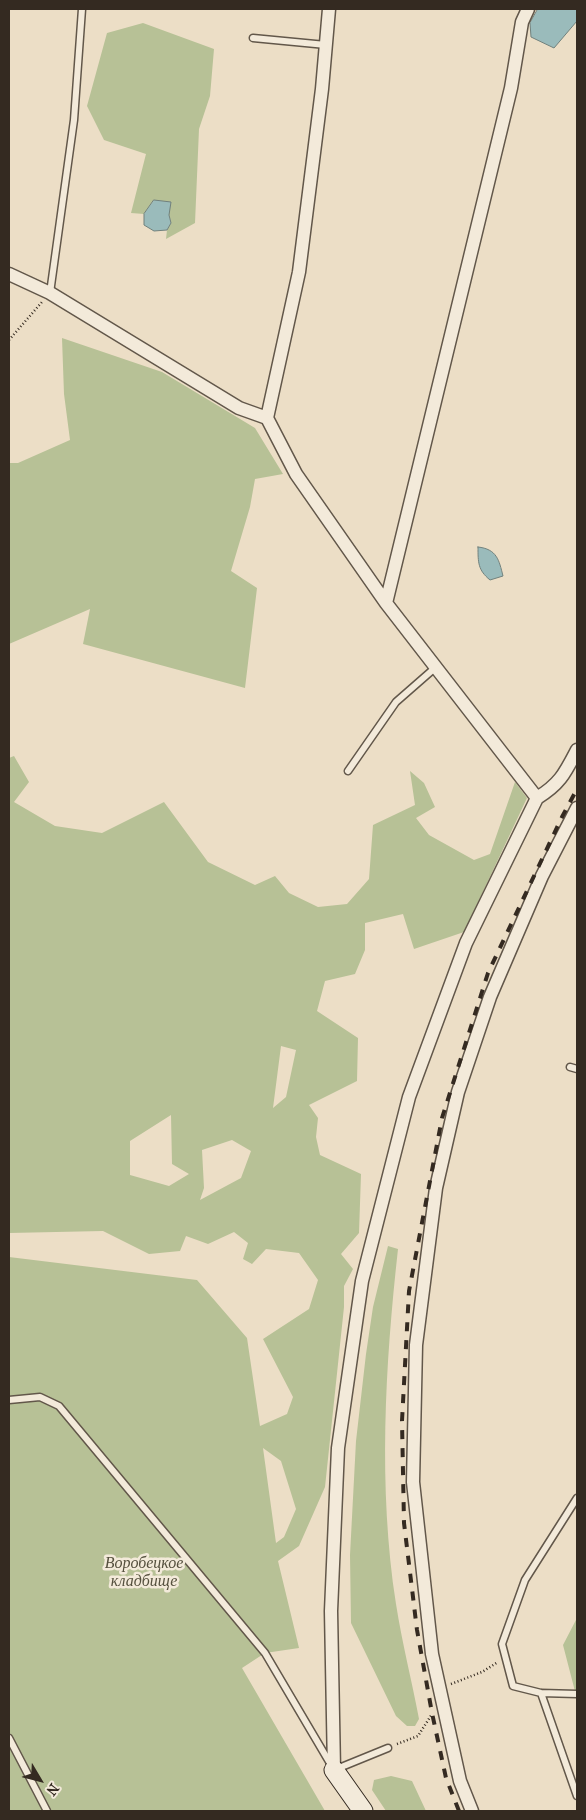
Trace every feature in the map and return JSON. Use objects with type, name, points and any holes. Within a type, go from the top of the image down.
[{"type":"street","points":[[329,9],[321,98],[299,272],[267,418],[296,474],[386,603],[537,798]]},
{"type":"street","points":[[386,603],[511,88],[522,22],[528,9]]},
{"type":"street","points":[[9,274],[50,293],[239,408],[267,418]]},
{"type":"street","points":[[363,1811],[334,1770],[331,1611],[338,1448],[362,1281],[412,1088],[466,943],[537,798],[550,790],[563,778],[577,750]]},
{"type":"street","points":[[472,1811],[460,1781],[432,1654],[413,1482],[416,1345],[436,1188],[458,1092],[490,997],[542,876],[577,808]]},
{"type":"lane","points":[[50,293],[74,120],[82,9]]},
{"type":"lane","points":[[252,38],[326,45]]},
{"type":"lane","points":[[348,771],[396,702],[436,667]]},
{"type":"lane","points":[[9,1400],[40,1398],[59,1406],[265,1653],[334,1770],[388,1748]]},
{"type":"lane","points":[[577,1498],[525,1580],[502,1644],[513,1686],[541,1693],[577,1694]]},
{"type":"lane","points":[[541,1693],[577,1796]]},
{"type":"lane","points":[[9,1738],[47,1811]]},
{"type":"path","points":[[9,340],[50,293]]},
{"type":"green space","points":[[143,23],[214,49],[210,96],[199,129],[195,223],[166,239],[167,230],[171,223],[169,215],[154,200],[144,214],[131,213],[146,154],[104,140],[87,106],[107,33]]},
{"type":"green space","points":[[62,338],[162,372],[255,428],[283,474],[255,479],[250,507],[231,571],[257,588],[245,688],[83,644],[90,609],[9,644],[9,463],[18,463],[70,440],[64,394]]},
{"type":"green space","name":"Воробецкое кладбище","points":[[14,756],[29,782],[14,802],[55,826],[102,833],[164,802],[208,862],[255,885],[275,876],[289,893],[318,907],[347,904],[369,879],[373,825],[415,805],[410,771],[424,783],[435,807],[416,818],[429,835],[474,860],[490,854],[515,782],[527,798],[464,932],[414,949],[403,914],[365,923],[365,950],[355,974],[325,981],[317,1011],[358,1038],[357,1081],[309,1105],[318,1118],[316,1137],[320,1155],[361,1174],[359,1233],[341,1254],[353,1269],[344,1286],[344,1307],[325,1487],[299,1546],[278,1561],[299,1648],[265,1653],[242,1668],[325,1811],[9,1811],[9,1257],[197,1280],[247,1338],[260,1426],[287,1414],[293,1397],[263,1339],[309,1309],[318,1280],[299,1253],[266,1249],[252,1264],[243,1259],[248,1243],[234,1232],[208,1244],[186,1236],[180,1251],[149,1254],[103,1231],[9,1233],[9,758]],"holes":[[[281,1046],[296,1050],[286,1097],[273,1108]],[[171,1115],[172,1164],[189,1174],[169,1186],[130,1175],[130,1141]],[[232,1140],[251,1151],[241,1178],[200,1200],[204,1188],[202,1150]],[[263,1448],[281,1461],[296,1509],[284,1537],[276,1543]]]},
{"type":"green space","points":[[388,1246],[398,1249],[393,1293],[385,1426],[387,1516],[396,1604],[419,1719],[415,1726],[407,1726],[396,1716],[351,1623],[350,1555],[356,1441],[373,1307]]},
{"type":"green space","points":[[577,1618],[577,1699],[563,1645]]},
{"type":"green space","points":[[391,1776],[412,1781],[426,1811],[386,1811],[372,1790],[374,1780]]},
{"type":"water","points":[[538,9],[577,9],[577,21],[554,48],[531,37],[530,23]]},
{"type":"water","points":[[154,200],[171,202],[169,215],[171,223],[167,230],[154,231],[144,225],[144,214]]},
{"type":"water","points":[[478,547],[489,550],[496,556],[503,576],[490,580],[483,573],[479,566]]},
{"type":"railway","points":[[459,1811],[446,1778],[432,1713],[417,1630],[404,1523],[402,1421],[409,1291],[442,1118],[488,973],[577,789]]}]
